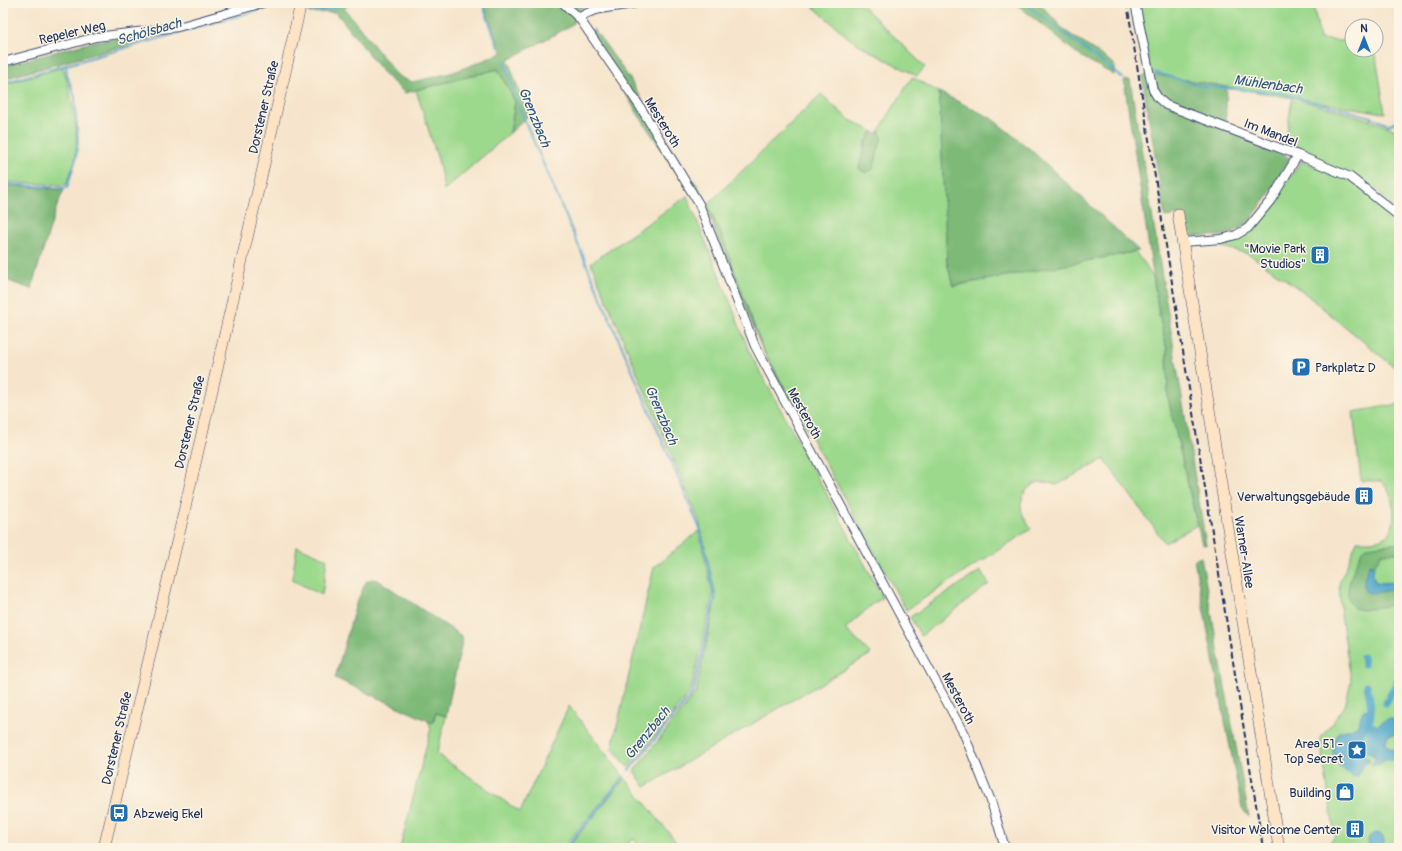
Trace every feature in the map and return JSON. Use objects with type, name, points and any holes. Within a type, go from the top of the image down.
[{"type":"main road","name":"Dorstener Straße","points":[[104,848],[174,555],[300,7]]},
{"type":"main road","name":"Warner-Allee","points":[[1178,214],[1279,848]]},
{"type":"street","name":"Repeler Weg","points":[[3,62],[96,37],[178,27],[263,3]]},
{"type":"street","name":"Mesteroth","points":[[563,3],[579,18],[639,105],[699,204],[754,346],[964,734],[991,801],[1005,848]]},
{"type":"street","points":[[579,18],[594,10],[637,3]]},
{"type":"street","name":"Im Mandel","points":[[1135,3],[1152,90],[1166,105],[1298,155],[1350,177],[1394,212],[1399,218]]},
{"type":"street","points":[[1183,242],[1221,239],[1248,228],[1270,200],[1298,155]]},
{"type":"green space","points":[[312,3],[352,3],[344,8],[397,75],[413,82],[454,72],[502,53],[483,3],[573,3],[576,6],[582,7],[572,25],[508,60],[528,116],[510,133],[515,102],[498,69],[405,93],[383,73],[336,12],[309,13]]},
{"type":"green space","points":[[573,3],[618,3],[582,7]]},
{"type":"green space","points":[[809,3],[860,3],[925,67],[917,76],[875,54],[850,39]]},
{"type":"green space","points":[[1015,3],[1039,3],[1064,30],[1114,64],[1114,75],[1080,56]]},
{"type":"green space","points":[[1137,3],[1313,3],[1320,39],[1344,41],[1344,58],[1376,58],[1385,113],[1297,99],[1370,120],[1399,131],[1399,216],[1377,189],[1355,177],[1285,147],[1292,98],[1151,74]]},
{"type":"green space","points":[[594,29],[630,79],[664,138],[684,169],[698,186],[721,234],[762,348],[721,250],[712,222],[698,193],[677,173],[634,108],[599,47],[586,35]]},
{"type":"green space","points":[[149,35],[150,39],[3,79],[3,66],[96,41]]},
{"type":"green space","points":[[63,67],[72,100],[76,125],[75,159],[66,185],[3,182],[3,85]]},
{"type":"green space","points":[[498,69],[515,102],[510,133],[444,190],[439,163],[416,90]]},
{"type":"green space","points":[[1151,74],[1227,87],[1225,128],[1290,158],[1267,198],[1246,225],[1221,236],[1186,236],[1183,214],[1165,217],[1142,76]]},
{"type":"green space","points":[[912,77],[939,92],[947,262],[953,286],[1134,252],[1143,261],[1153,278],[1167,350],[1168,398],[1197,525],[1165,543],[1104,459],[1057,485],[1042,482],[1032,485],[1025,492],[1021,502],[1022,512],[1031,529],[906,610],[762,348],[721,234],[707,205],[821,94],[848,119],[872,131],[864,146],[873,169],[882,137],[879,131]]},
{"type":"green space","points":[[1124,80],[1130,80],[1206,545],[1202,544],[1168,398],[1167,350],[1159,314]]},
{"type":"green space","points":[[939,92],[991,118],[1031,150],[1139,251],[953,286],[947,262]]},
{"type":"green space","points":[[872,131],[877,134],[879,131],[882,137],[873,169],[865,173],[859,169],[867,140]]},
{"type":"green space","points":[[1302,161],[1350,180],[1393,215],[1399,223],[1399,371],[1302,291],[1249,254],[1208,243],[1237,238],[1251,231]]},
{"type":"green space","points":[[3,185],[64,190],[58,203],[31,289],[3,279]]},
{"type":"green space","points":[[687,196],[749,351],[883,598],[874,603],[845,629],[871,654],[645,787],[634,771],[696,693],[716,596],[699,520],[591,263]]},
{"type":"green space","points":[[762,348],[794,404],[787,398]]},
{"type":"green space","points":[[1399,404],[1399,848],[1325,848],[1335,836],[1320,739],[1345,706],[1351,681],[1341,615],[1339,584],[1357,541],[1382,539],[1390,532],[1394,517],[1392,501],[1386,486],[1381,481],[1361,481],[1353,412]]},
{"type":"green space","points":[[699,531],[713,595],[691,691],[628,767],[612,748],[654,567]]},
{"type":"green space","points":[[1399,543],[1399,553],[1382,553],[1374,566],[1369,564],[1365,578],[1399,589],[1399,604],[1362,610],[1354,608],[1350,602],[1348,588],[1362,550],[1367,547]]},
{"type":"green space","points":[[297,546],[327,559],[322,595],[292,580]]},
{"type":"green space","points":[[1201,557],[1249,817],[1242,809],[1194,560]]},
{"type":"green space","points":[[980,571],[989,584],[921,636],[910,617]]},
{"type":"green space","points":[[372,579],[378,580],[463,637],[446,716],[436,713],[433,723],[335,678],[356,604],[366,582]]},
{"type":"green space","points":[[569,706],[623,776],[563,848],[400,848],[431,728],[428,721],[433,723],[436,713],[446,716],[437,754],[520,812]]},
{"type":"green space","points":[[625,778],[681,848],[640,848],[634,839],[621,848],[568,848]]},
{"type":"water","points":[[1370,564],[1374,566],[1373,574],[1375,581],[1378,583],[1399,582],[1399,589],[1373,593],[1366,592],[1364,581]]},
{"type":"water","points":[[1369,709],[1368,721],[1365,728],[1359,733],[1343,738],[1340,745],[1342,752],[1347,757],[1353,759],[1361,755],[1370,759],[1368,763],[1365,762],[1357,778],[1338,766],[1342,765],[1342,762],[1337,763],[1333,748],[1339,732],[1356,726],[1364,710]]},
{"type":"water","points":[[1393,719],[1399,729],[1397,734],[1389,735],[1385,741],[1386,745],[1391,749],[1394,749],[1395,759],[1372,765],[1376,757],[1365,750],[1378,725],[1387,720]]},
{"type":"water","points":[[1376,833],[1382,835],[1384,841],[1382,847],[1376,849],[1370,847],[1368,841],[1370,835]]},
{"type":"waterway","name":"Schölsbach","points":[[302,10],[325,10],[347,3]]},
{"type":"waterway","name":"Grenzbach","points":[[482,3],[498,47]]},
{"type":"waterway","name":"Mühlenbach","points":[[1024,3],[1123,78]]},
{"type":"waterway","name":"Schölsbach","points":[[3,83],[280,4],[296,8]]},
{"type":"waterway","name":"Grenzbach","points":[[504,61],[522,114],[701,531],[715,597],[693,693],[629,770]]},
{"type":"waterway","points":[[3,184],[67,188],[76,159],[78,141],[75,97],[67,75],[66,65]]},
{"type":"waterway","name":"Mühlenbach","points":[[1155,72],[1201,86],[1280,93],[1371,117],[1389,125],[1396,122],[1399,125]]},
{"type":"waterway","points":[[1363,657],[1364,664]]},
{"type":"waterway","points":[[1386,703],[1399,678]]},
{"type":"waterway","points":[[1367,685],[1371,707],[1371,715],[1368,725],[1365,730],[1345,741],[1343,745],[1344,751],[1348,755],[1357,755],[1364,747],[1374,727]]},
{"type":"waterway","name":"Grenzbach","points":[[566,848],[624,777]]},
{"type":"railway","points":[[1127,3],[1263,848]]},
{"type":"place","name":"\"Movie Park Studios\"","points":[[1320,255]]},
{"type":"place","name":"Parkplatz D","points":[[1301,367]]},
{"type":"place","name":"Verwaltungsgebäude","points":[[1364,496]]},
{"type":"place","name":"Area 51 - Top Secret","points":[[1357,750]]},
{"type":"place","name":"Building","points":[[1345,792]]},
{"type":"place","name":"Abzweig Ekel","points":[[119,813]]},
{"type":"place","name":"Visitor Welcome Center","points":[[1355,829]]}]
